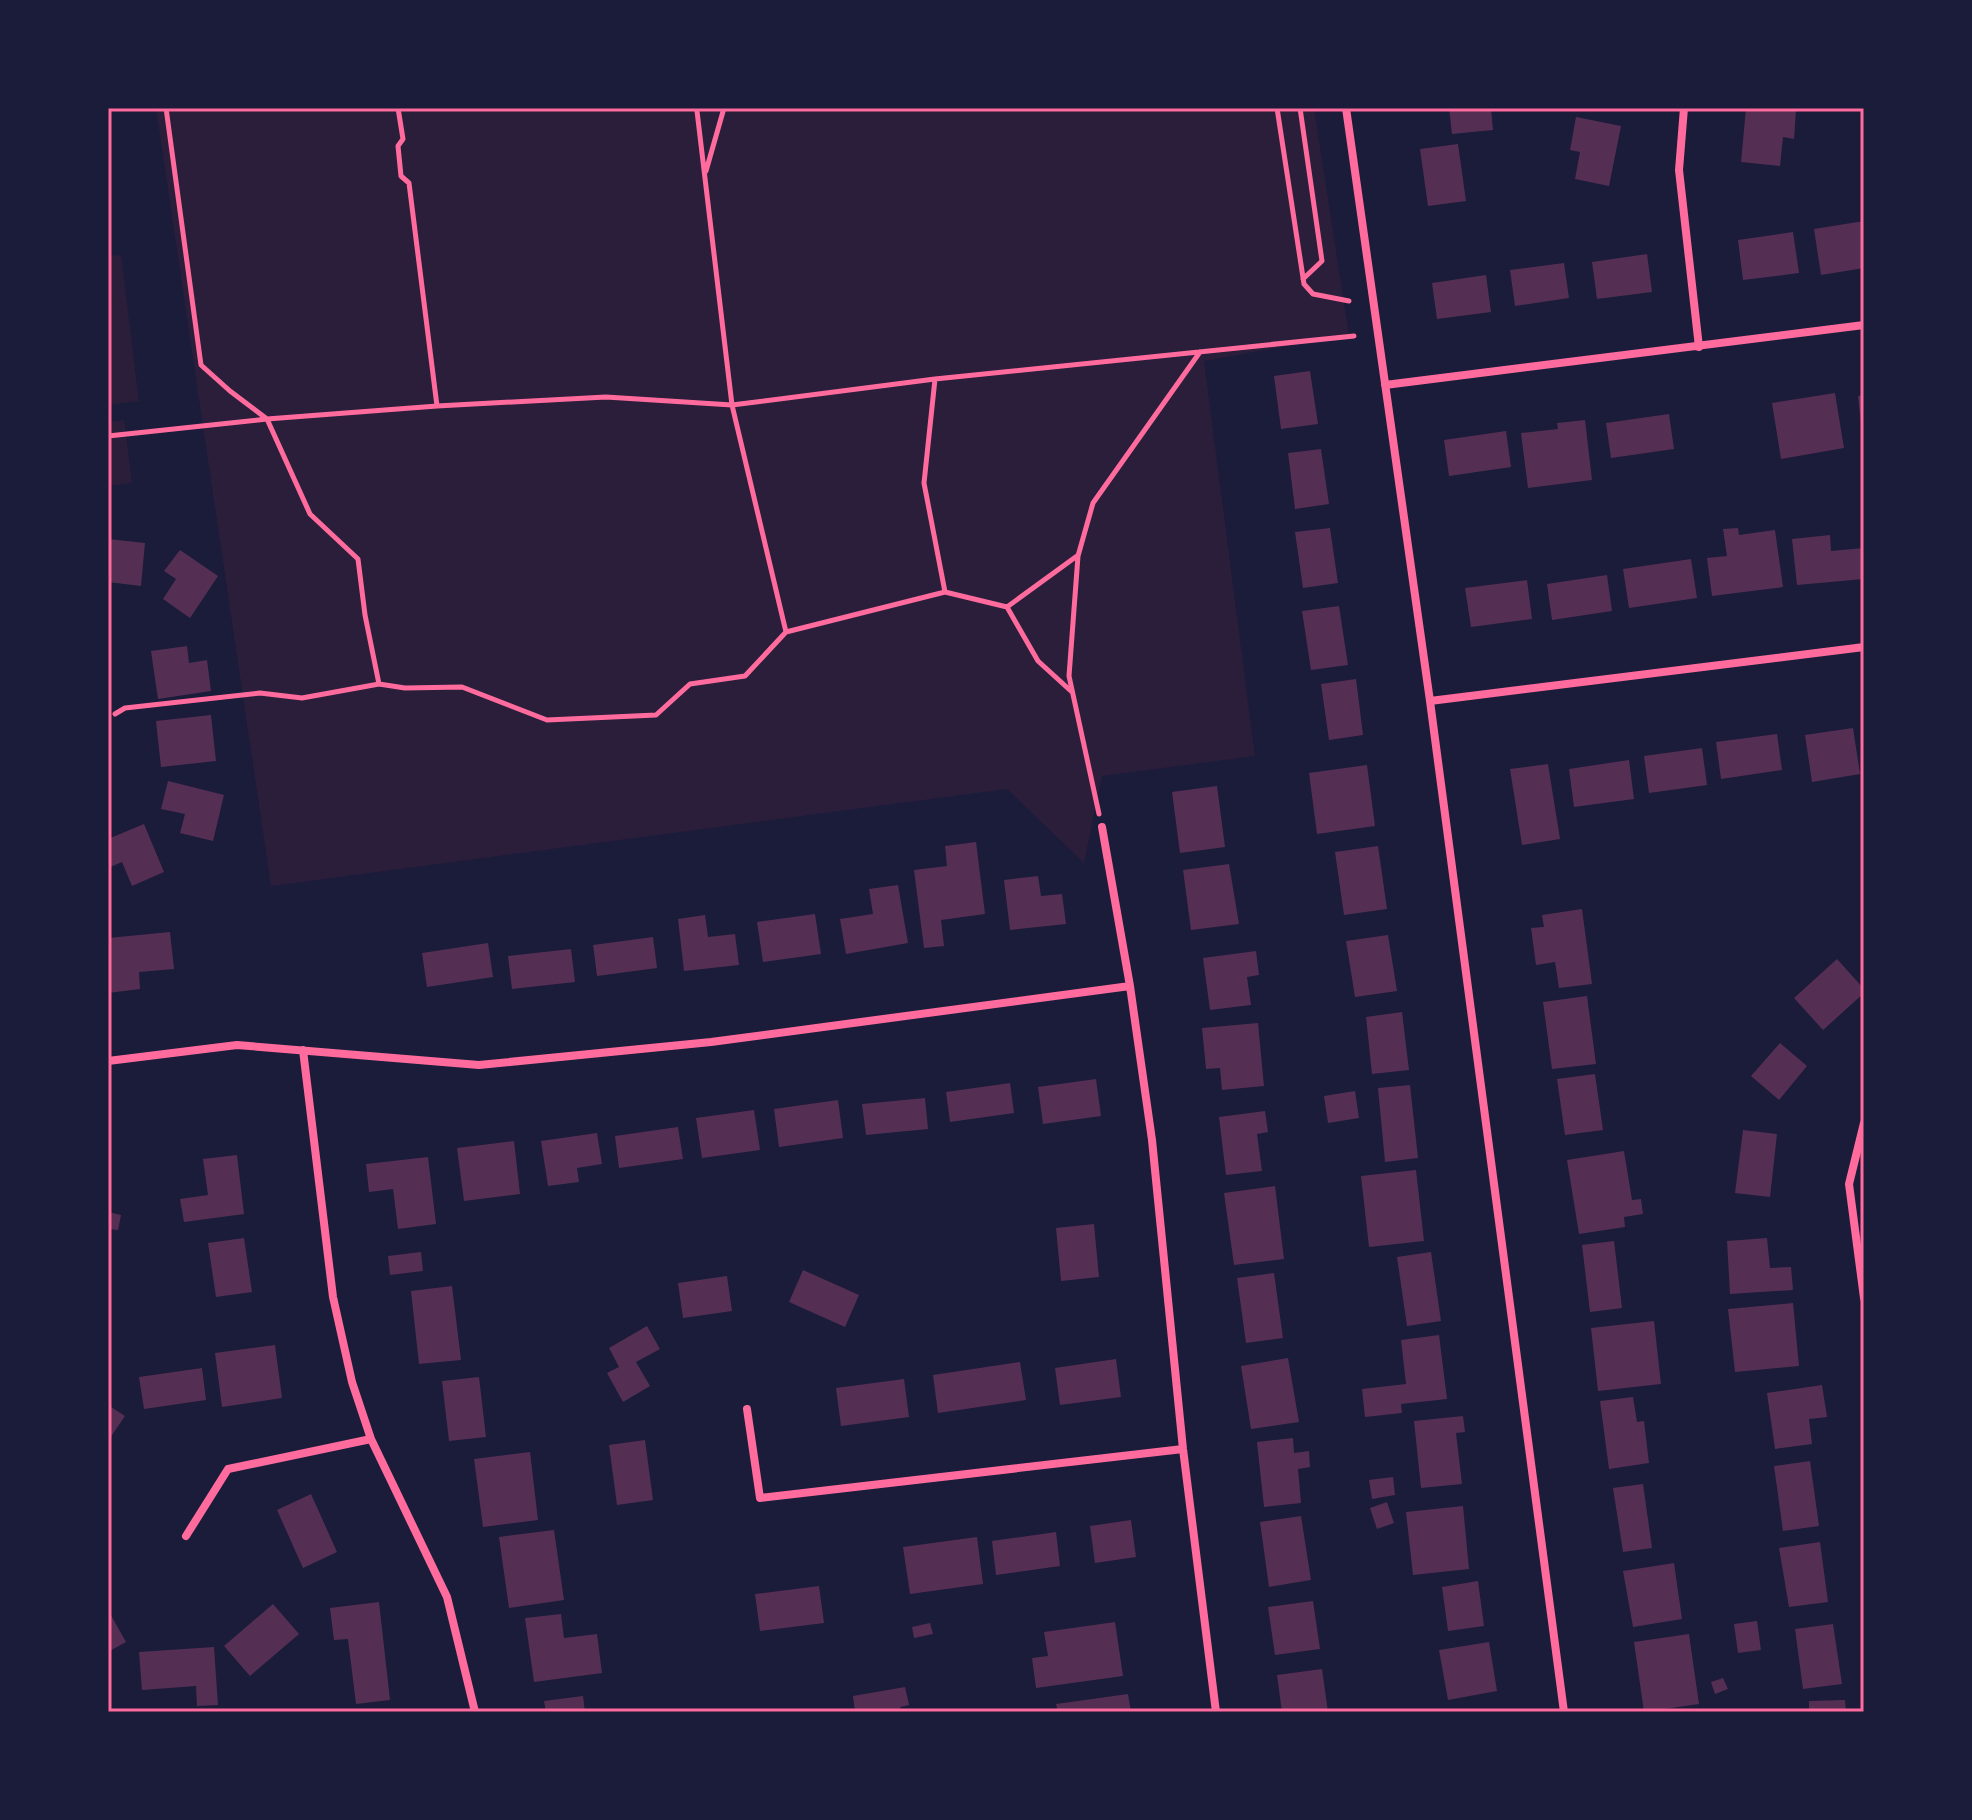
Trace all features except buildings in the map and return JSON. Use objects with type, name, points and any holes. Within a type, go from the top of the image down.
[{"type":"street","points":[[1346,108],[1430,701],[1564,1712]]},
{"type":"street","points":[[1684,108],[1679,170],[1699,347]]},
{"type":"street","points":[[1385,385],[1864,325]]},
{"type":"street","points":[[1430,701],[1864,647]]},
{"type":"street","points":[[1102,827],[1130,986],[1152,1140],[1183,1449],[1216,1712]]},
{"type":"street","points":[[108,1061],[237,1045],[479,1065],[711,1042],[1130,986]]},
{"type":"street","points":[[303,1050],[333,1297],[352,1382],[371,1439],[447,1597],[475,1712]]},
{"type":"street","points":[[1864,1123],[1849,1184],[1864,1298]]},
{"type":"street","points":[[747,1409],[760,1498],[1183,1449]]},
{"type":"street","points":[[186,1536],[228,1469],[371,1439]]},
{"type":"path","points":[[166,108],[201,365],[267,419],[310,514],[358,559],[379,684]]},
{"type":"path","points":[[398,108],[403,139],[398,146],[401,176],[409,183],[437,406]]},
{"type":"path","points":[[704,176],[724,108]]},
{"type":"path","points":[[1277,108],[1302,280],[1313,294],[1349,301]]},
{"type":"path","points":[[1300,108],[1322,261],[1302,280]]},
{"type":"path","points":[[697,111],[732,405],[786,632]]},
{"type":"path","points":[[108,436],[267,419],[606,397],[732,405],[935,379],[1354,336]]},
{"type":"path","points":[[1102,827],[1069,676],[1078,556],[1093,503],[1200,352]]},
{"type":"path","points":[[935,379],[924,483],[945,592]]},
{"type":"path","points":[[1007,607],[1078,556]]},
{"type":"path","points":[[115,714],[125,708],[260,693],[302,698],[379,684],[405,688],[462,687],[547,720],[656,715],[690,684],[745,676],[786,632],[945,592],[1007,607],[1038,661],[1072,692]]},
{"type":"shaded area","points":[[156,108],[1314,108],[1349,335],[1204,361],[1255,756],[1102,776],[1084,863],[1007,789],[271,886]]},
{"type":"shaded area","points":[[121,255],[139,401],[108,405],[108,256]]},
{"type":"shaded area","points":[[124,420],[132,483],[108,486],[108,422]]}]
